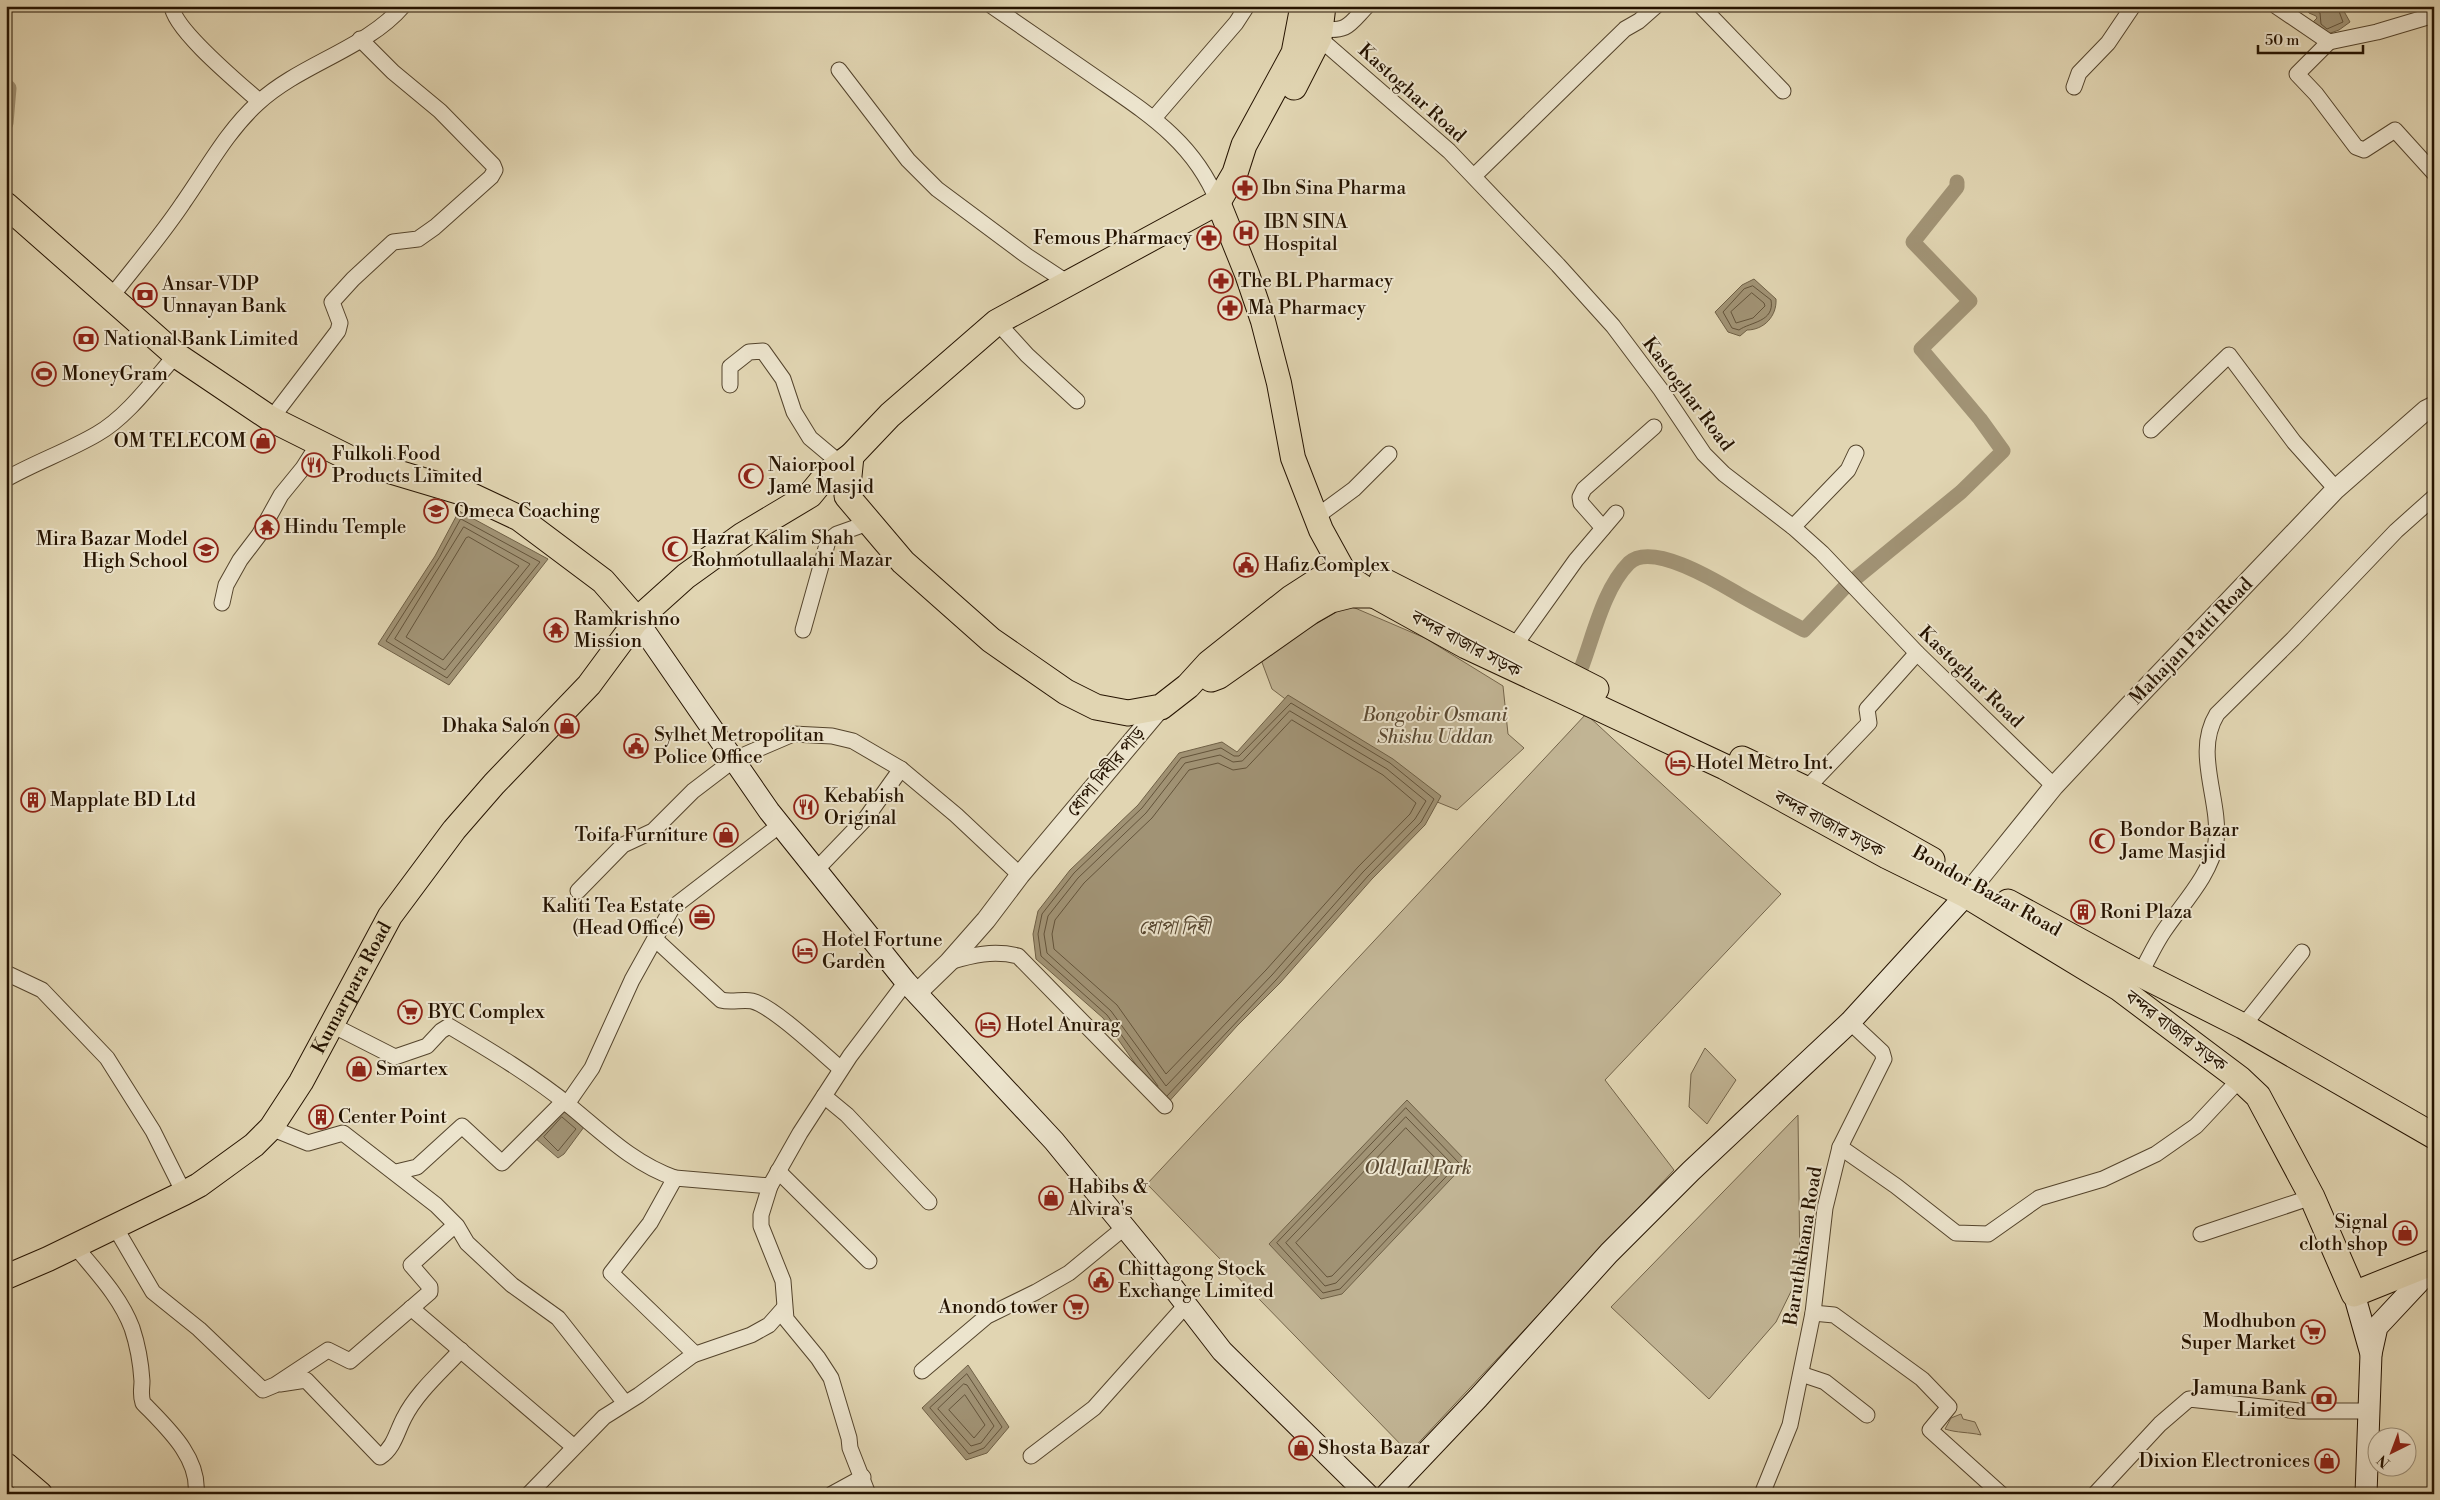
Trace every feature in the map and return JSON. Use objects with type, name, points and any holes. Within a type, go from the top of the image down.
[{"type":"highway","points":[[1235,173],[1244,145],[1294,54],[1304,6]]},
{"type":"highway","points":[[6,205],[176,355],[271,419],[351,459],[468,494],[519,518],[603,580],[637,620],[686,576],[743,535],[810,495],[829,472],[846,460],[890,415],[997,322],[1218,202],[1235,173],[1254,152],[1300,75],[1321,24]]},
{"type":"highway","points":[[846,460],[847,496],[868,523],[903,562],[991,640],[1066,692],[1096,708],[1128,713],[1161,707]]},
{"type":"highway","points":[[810,495],[847,496]]},
{"type":"highway","name":"Bondor Bazar Road","points":[[1325,578],[1373,576],[1513,648],[1806,789],[1972,889],[2038,920],[2243,1026],[2434,1136]]},
{"type":"highway","name":"ধোপা দিঘীর পাড়","points":[[1161,707],[1188,686],[1209,662],[1325,578]]},
{"type":"highway","name":"বন্দর বাজার সড়ক","points":[[1325,578],[1353,581],[1374,595],[1504,665],[1725,767],[1887,856],[1972,889],[2119,988],[2240,1080],[2258,1096],[2312,1197],[2354,1294]]},
{"type":"highway","points":[[1188,686],[1219,676],[1310,612],[1335,599],[1351,595],[1374,595]]},
{"type":"highway","points":[[2354,1294],[2434,1264]]},
{"type":"main road","name":"বন্দর বাজার সড়ক","points":[[1218,202],[1247,274],[1263,321],[1280,383],[1293,458],[1328,542],[1325,578]]},
{"type":"main road","points":[[1328,542],[1324,562],[1325,578],[1342,584],[1335,599]]},
{"type":"main road","points":[[637,620],[780,825],[912,988],[1054,1141],[1125,1227],[1222,1351],[1367,1494]]},
{"type":"main road","name":"Kumarpara Road","points":[[6,1277],[75,1246],[199,1185],[254,1145],[271,1128],[301,1082],[390,916],[448,838],[494,784],[589,685],[637,620]]},
{"type":"main road","points":[[1387,1494],[1478,1398],[1609,1253],[1691,1171],[1850,1022],[1972,889]]},
{"type":"main road","points":[[2366,1494],[2371,1354],[2377,1327],[2434,1264]]},
{"type":"main road","points":[[2354,1294],[2371,1354]]},
{"type":"main road","points":[[6,1465],[40,1494]]},
{"type":"street","points":[[172,6],[172,12],[184,31],[259,102]]},
{"type":"street","points":[[111,297],[182,205],[236,124],[259,102],[298,75],[376,31],[391,20],[403,6]]},
{"type":"street","points":[[992,6],[1154,118],[1190,152],[1209,178],[1218,202]]},
{"type":"street","points":[[1154,118],[1236,23],[1247,6]]},
{"type":"street","points":[[1321,24],[1338,31],[1348,27],[1367,6]]},
{"type":"street","points":[[1474,176],[1625,29],[1639,21],[1656,6]]},
{"type":"street","points":[[1701,6],[1783,91]]},
{"type":"street","points":[[2074,87],[2079,72],[2108,43],[2133,6]]},
{"type":"street","points":[[2276,6],[2329,42]]},
{"type":"street","points":[[2434,15],[2377,32],[2329,42],[2297,74],[2316,94],[2356,147],[2364,150],[2396,130],[2434,172]]},
{"type":"street","name":"Kastoghar Road","points":[[1321,24],[1474,176],[1613,326],[1661,390],[1704,454],[1743,491],[1793,527],[1822,553],[1917,653],[2054,786]]},
{"type":"street","points":[[271,419],[338,331],[340,322],[332,302],[353,278],[393,242],[418,239],[435,227],[491,177],[495,170],[493,165],[440,112],[393,72],[360,39]]},
{"type":"street","points":[[839,70],[908,160],[937,189],[1027,256],[1068,283]]},
{"type":"street","points":[[997,322],[1027,355],[1077,401]]},
{"type":"street","points":[[730,385],[730,367],[750,352],[763,351],[783,380],[794,412],[810,438],[846,460]]},
{"type":"street","points":[[6,478],[35,462],[98,434],[132,406],[176,355]]},
{"type":"street","points":[[2151,430],[2229,355],[2294,442],[2336,489]]},
{"type":"street","name":"Mahajan Patti Road","points":[[1972,889],[2054,786],[2336,489],[2426,410],[2434,406]]},
{"type":"street","points":[[1603,528],[1581,503],[1580,497],[1584,489],[1654,427]]},
{"type":"street","points":[[222,603],[226,585],[240,560],[259,535],[281,495],[303,468],[319,443]]},
{"type":"street","points":[[1793,527],[1848,470],[1856,453]]},
{"type":"street","points":[[1316,517],[1354,489],[1389,454]]},
{"type":"street","points":[[2140,974],[2163,932],[2203,875],[2216,842],[2216,820],[2207,755],[2208,732],[2212,722],[2217,714],[2293,639],[2396,531],[2434,497]]},
{"type":"street","points":[[1513,648],[1576,560],[1616,513]]},
{"type":"street","points":[[802,630],[828,541],[837,534],[868,523]]},
{"type":"street","points":[[1806,789],[1869,722],[1867,709],[1917,653]]},
{"type":"street","name":"ধোপা দিঘীর পাড়","points":[[912,988],[949,962],[986,920],[1020,875],[1161,707]]},
{"type":"street","points":[[578,891],[622,845],[653,831],[693,790],[735,759],[793,734],[832,736],[853,741],[901,769],[956,815],[1020,875]]},
{"type":"street","points":[[816,870],[866,818],[901,769]]},
{"type":"street","points":[[396,1172],[417,1167],[462,1126],[502,1163],[565,1103],[592,1068],[632,980],[672,908],[780,825]]},
{"type":"street","points":[[654,939],[721,1000],[727,1002],[751,1000],[758,1004],[783,1019],[841,1069]]},
{"type":"street","points":[[949,962],[982,953],[1002,952],[1018,956],[1165,1106]]},
{"type":"street","points":[[2243,1026],[2302,952]]},
{"type":"street","points":[[6,973],[42,990],[107,1058],[153,1131],[184,1193]]},
{"type":"street","points":[[868,1494],[863,1477],[850,1448],[849,1438],[831,1378],[818,1358],[786,1319],[783,1281],[761,1226],[761,1215],[770,1186],[778,1171],[841,1069],[912,988]]},
{"type":"street","name":"Baruthkhana Road","points":[[1762,1494],[1790,1425],[1813,1313],[1825,1208],[1840,1147],[1884,1059],[1882,1052],[1850,1022]]},
{"type":"street","points":[[332,1025],[395,1057],[427,1046],[441,1031],[449,1026],[498,1054],[565,1103],[629,1154],[659,1173],[675,1178],[770,1186]]},
{"type":"street","points":[[1840,1147],[1896,1186],[1956,1233],[1988,1234],[2039,1198],[2103,1180],[2156,1154],[2196,1126],[2240,1080]]},
{"type":"street","points":[[824,1096],[847,1116],[929,1202]]},
{"type":"street","points":[[271,1128],[308,1143],[343,1133],[396,1172],[436,1205],[456,1225],[467,1243],[512,1285],[558,1318],[626,1404]]},
{"type":"street","points":[[778,1171],[817,1207],[869,1261]]},
{"type":"street","points":[[675,1178],[650,1223],[611,1274],[692,1352],[693,1356]]},
{"type":"street","points":[[2201,1234],[2312,1197]]},
{"type":"street","points":[[115,1226],[154,1292],[199,1329],[263,1390],[275,1385],[328,1350],[350,1361],[431,1290],[412,1265],[456,1225]]},
{"type":"street","points":[[922,1371],[987,1316],[1036,1292],[1069,1273],[1125,1227]]},
{"type":"street","points":[[75,1246],[114,1293],[122,1307],[132,1328],[142,1381],[140,1394],[143,1403],[182,1445],[191,1464],[196,1494]]},
{"type":"street","points":[[1031,1456],[1094,1408],[1186,1306]]},
{"type":"street","points":[[411,1308],[574,1447]]},
{"type":"street","points":[[529,1494],[604,1417],[626,1404],[693,1356],[751,1335],[769,1325],[784,1308]]},
{"type":"street","points":[[1813,1313],[1834,1315],[1922,1379],[1949,1407],[1930,1430],[2001,1494]]},
{"type":"street","points":[[275,1385],[306,1380],[380,1457],[394,1441],[404,1417],[422,1392],[461,1350]]},
{"type":"street","points":[[1801,1374],[1825,1382],[1867,1415]]},
{"type":"street","points":[[2094,1494],[2160,1424],[2184,1401],[2189,1399],[2299,1411],[2368,1411]]},
{"type":"street","points":[[832,1494],[863,1477]]},
{"type":"green space","name":"Bongobir Osmani Shishu Uddan","points":[[1348,605],[1425,638],[1503,686],[1508,734],[1524,748],[1457,810],[1405,789],[1272,689],[1260,657]]},
{"type":"green space","name":"Old Jail Park","points":[[1586,714],[1781,894],[1605,1080],[1674,1170],[1409,1453],[1147,1184]]},
{"type":"green space","points":[[1705,1048],[1736,1080],[1707,1124],[1689,1107],[1691,1074]]},
{"type":"green space","points":[[1798,1115],[1800,1273],[1776,1322],[1709,1399],[1611,1307]]},
{"type":"green space","points":[[1961,1414],[1963,1419],[1975,1422],[1981,1435],[1945,1429],[1951,1418]]},
{"type":"water","points":[[2303,6],[2341,6],[2350,22],[2339,30],[2325,35],[2312,23],[2317,18],[2316,16],[2309,13]]},
{"type":"water","points":[[1754,279],[1776,299],[1772,316],[1764,325],[1747,330],[1740,336],[1728,332],[1715,312],[1742,285]]},
{"type":"water","points":[[459,511],[548,559],[449,685],[378,644],[435,556]]},
{"type":"water","name":"ধোপা দিঘী","points":[[1288,695],[1393,759],[1441,796],[1425,825],[1372,879],[1280,983],[1237,1026],[1165,1106],[1103,1018],[1036,959],[1033,934],[1038,911],[1070,870],[1138,805],[1179,753],[1222,742],[1237,752]]},
{"type":"water","points":[[1407,1100],[1467,1162],[1342,1294],[1321,1299],[1269,1244]]},
{"type":"water","points":[[562,1110],[584,1127],[564,1154],[558,1158],[535,1138]]},
{"type":"water","points":[[968,1365],[1009,1427],[987,1453],[966,1460],[922,1408]]},
{"type":"waterway","points":[[6,85],[9,88],[6,123]]},
{"type":"waterway","points":[[1582,666],[1606,598],[1620,573],[1629,563],[1639,558],[1653,557],[1685,566],[1717,581],[1804,630],[1845,587],[1961,492],[2003,451],[1980,419],[1921,349],[1970,301],[1913,242],[1957,187],[1957,182]]},
{"type":"place","name":"Ibn Sina Pharma","points":[[1245,188]]},
{"type":"place","name":"IBN SINA Hospital","points":[[1246,233]]},
{"type":"place","name":"Femous Pharmacy","points":[[1209,238]]},
{"type":"place","name":"The BL Pharmacy","points":[[1221,281]]},
{"type":"place","name":"Ansar-VDP Unnayan Bank","points":[[145,295]]},
{"type":"place","name":"Ma Pharmacy","points":[[1230,308]]},
{"type":"place","name":"National Bank Limited","points":[[86,339]]},
{"type":"place","name":"MoneyGram","points":[[44,374]]},
{"type":"place","name":"OM TELECOM","points":[[263,441]]},
{"type":"place","name":"Fulkoli Food Products Limited","points":[[314,465]]},
{"type":"place","name":"Naiorpool Jame Masjid","points":[[751,476]]},
{"type":"place","name":"Omeca Coaching","points":[[436,511]]},
{"type":"place","name":"Hindu Temple","points":[[267,527]]},
{"type":"place","name":"Hazrat Kalim Shah Rohmotullaalahi Mazar","points":[[675,549]]},
{"type":"place","name":"Mira Bazar Model High School","points":[[206,550]]},
{"type":"place","name":"Hafiz Complex","points":[[1246,565]]},
{"type":"place","name":"Ramkrishno Mission","points":[[556,630]]},
{"type":"place","name":"Dhaka Salon","points":[[567,726]]},
{"type":"place","name":"Sylhet Metropolitan Police Office","points":[[636,746]]},
{"type":"place","name":"Hotel Metro Int.","points":[[1678,763]]},
{"type":"place","name":"Mapplate BD Ltd","points":[[33,800]]},
{"type":"place","name":"Kebabish Original","points":[[806,807]]},
{"type":"place","name":"Toifa Furniture","points":[[726,835]]},
{"type":"place","name":"Bondor Bazar Jame Masjid","points":[[2102,841]]},
{"type":"place","name":"Roni Plaza","points":[[2083,912]]},
{"type":"place","name":"Kaliti Tea Estate (Head Office)","points":[[702,917]]},
{"type":"place","name":"Hotel Fortune Garden","points":[[805,951]]},
{"type":"place","name":"BYC Complex","points":[[410,1012]]},
{"type":"place","name":"Hotel Anurag","points":[[988,1025]]},
{"type":"place","name":"Smartex","points":[[359,1069]]},
{"type":"place","name":"Center Point","points":[[321,1117]]},
{"type":"place","name":"Habibs & Alvira's","points":[[1051,1198]]},
{"type":"place","name":"Signal cloth shop","points":[[2405,1233]]},
{"type":"place","name":"Chittagong Stock Exchange Limited","points":[[1101,1280]]},
{"type":"place","name":"Anondo tower","points":[[1076,1307]]},
{"type":"place","name":"Modhubon Super Market","points":[[2313,1332]]},
{"type":"place","name":"Jamuna Bank Limited","points":[[2324,1399]]},
{"type":"place","name":"Shosta Bazar","points":[[1301,1448]]},
{"type":"place","name":"Dixion Electronices","points":[[2327,1461]]}]
